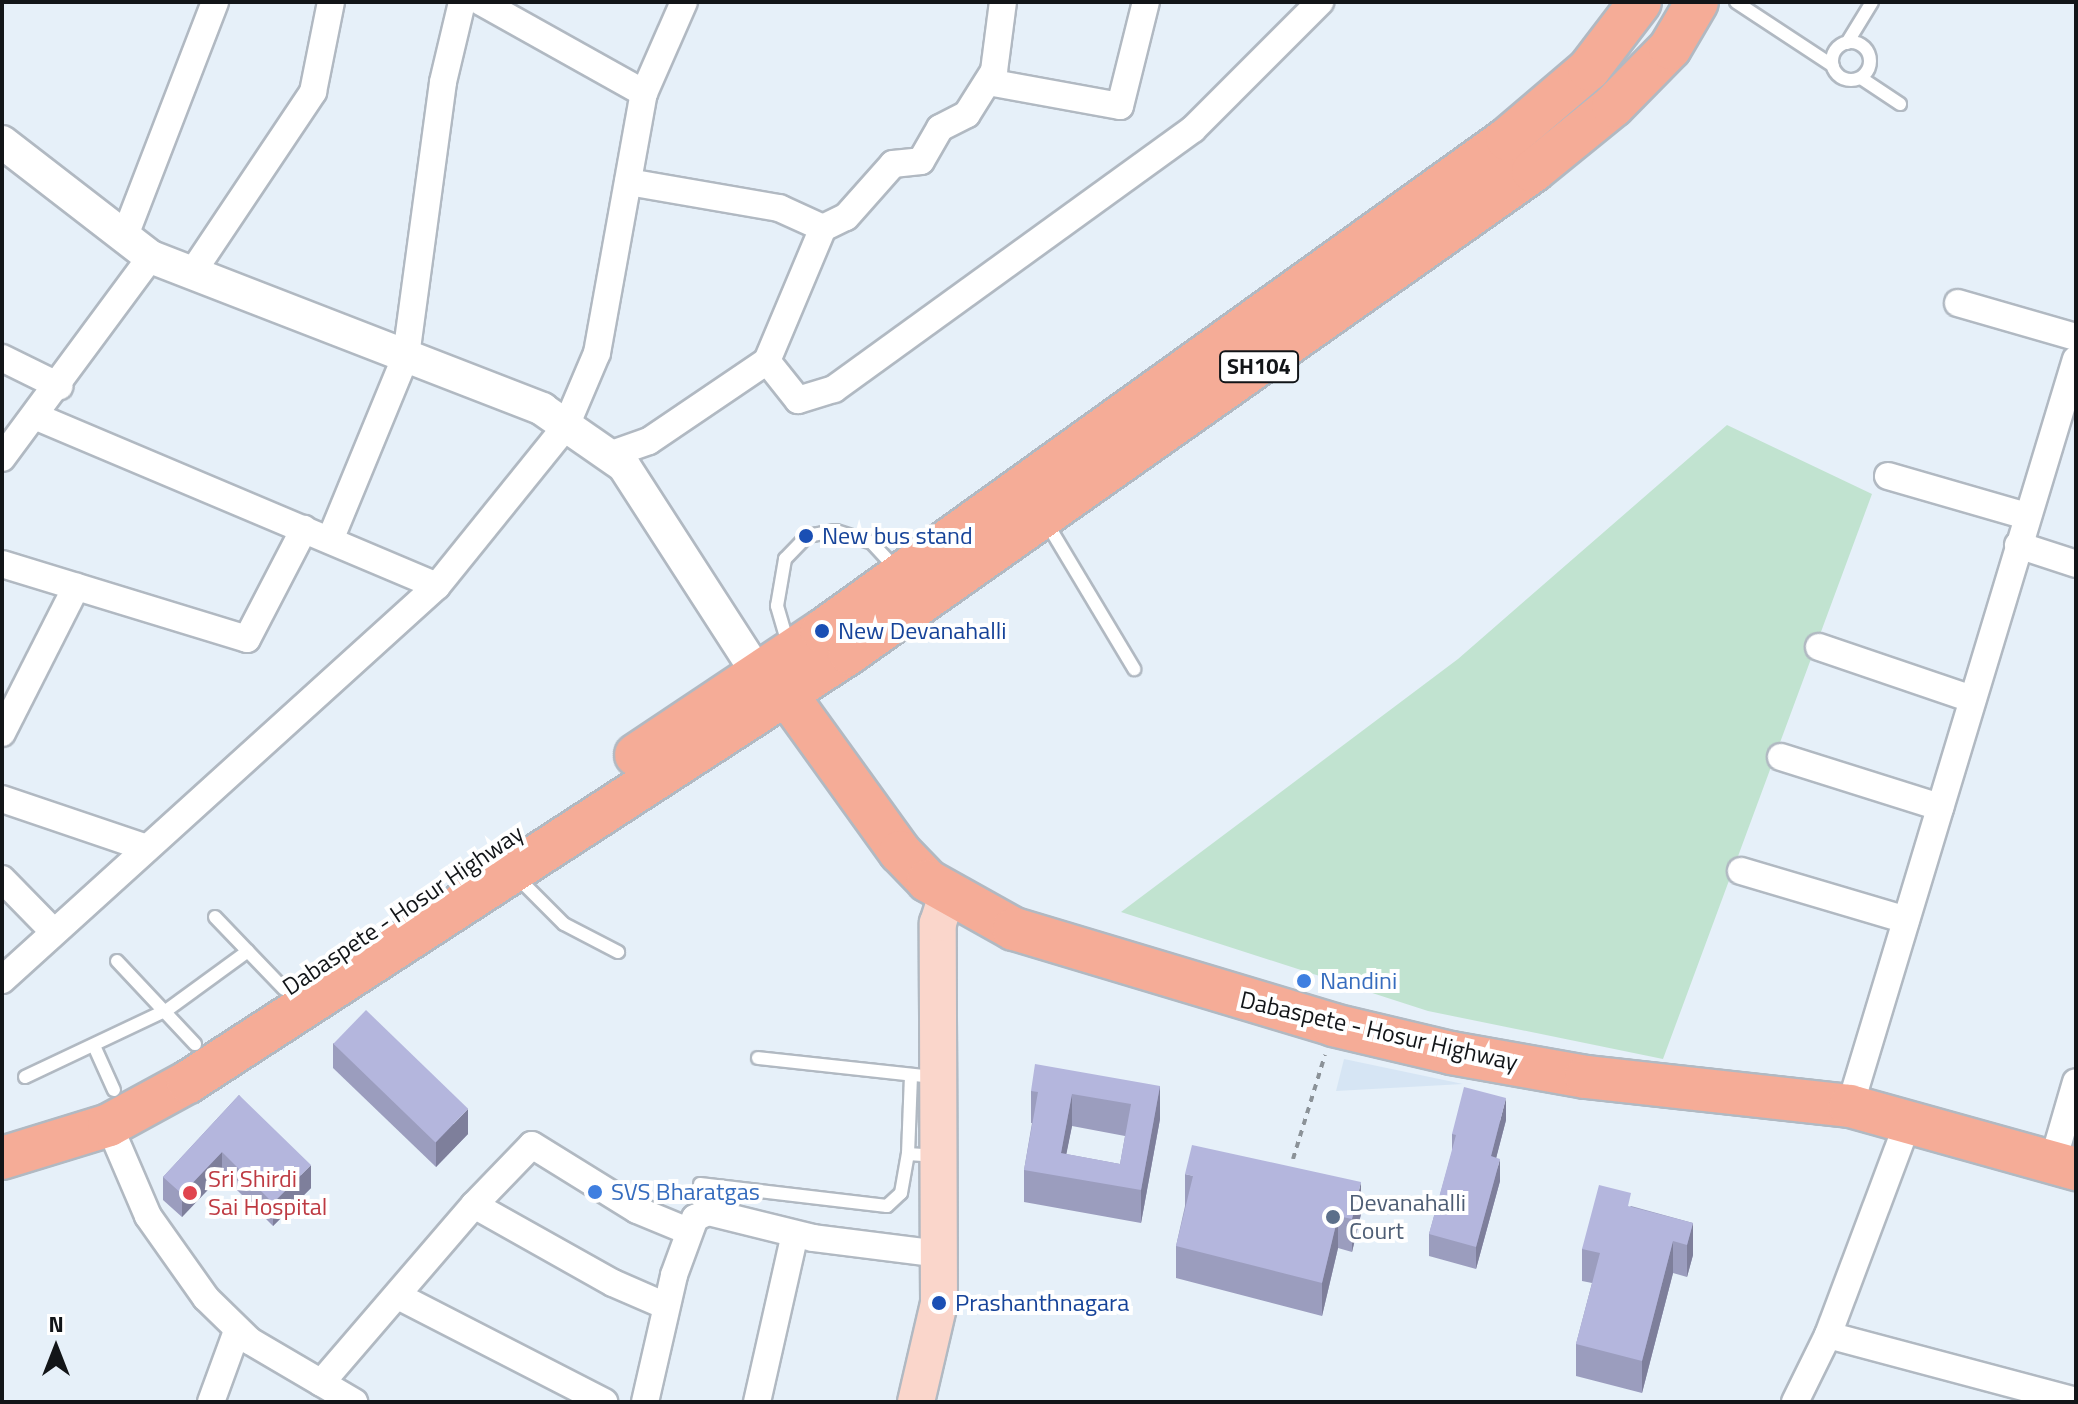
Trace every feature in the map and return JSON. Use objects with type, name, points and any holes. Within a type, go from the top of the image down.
[{"type":"main road","name":"SH104","points":[[793,670],[901,574],[1507,139],[1589,69],[1640,2]]},
{"type":"main road","name":"SH104","points":[[793,670],[1044,517],[1533,171],[1632,87],[1670,48],[1697,2]]},
{"type":"main road","name":"Dabaspete - Hosur Highway","points":[[2,1132],[188,1082],[509,869],[793,670]]},
{"type":"main road","name":"Dabaspete - Hosur Highway","points":[[793,670],[900,852],[947,895],[1014,929],[1101,959],[1333,1025],[1586,1077],[1850,1106],[2064,1165]]},
{"type":"main road","name":"Dabaspete - Hosur Highway","points":[[2,1158],[107,1105],[195,1044],[793,670]]},
{"type":"main road","points":[[916,1402],[939,1303],[940,1254],[925,1156],[927,1076],[938,923],[947,895]]},
{"type":"street","points":[[124,238],[215,2]]},
{"type":"street","points":[[192,273],[313,92],[331,2]]},
{"type":"street","points":[[330,540],[406,356],[443,82],[462,2]]},
{"type":"street","points":[[481,2],[644,93]]},
{"type":"street","points":[[2,980],[52,930],[144,847],[241,767],[437,586],[566,426],[597,353],[644,93],[684,2]]},
{"type":"street","points":[[609,455],[649,441],[767,361],[823,228],[846,217],[893,164],[921,161],[940,128],[967,114],[994,71],[1003,2]]},
{"type":"street","points":[[988,82],[1120,106],[1146,2]]},
{"type":"street","points":[[767,361],[798,400],[834,389],[1193,129],[1320,2]]},
{"type":"street","points":[[2,142],[151,257],[542,409],[624,466],[793,670]]},
{"type":"street","points":[[628,182],[779,208],[823,228]]},
{"type":"street","points":[[2,458],[37,417],[151,257]]},
{"type":"street","points":[[1958,303],[2076,337]]},
{"type":"street","points":[[2,358],[59,386]]},
{"type":"street","points":[[1850,1106],[2076,359]]},
{"type":"street","points":[[37,417],[437,586]]},
{"type":"street","points":[[1888,476],[2027,516]]},
{"type":"street","points":[[2,564],[247,639],[304,529]]},
{"type":"street","points":[[2018,545],[2076,564]]},
{"type":"street","points":[[2,733],[76,587]]},
{"type":"street","points":[[1819,647],[1972,699]]},
{"type":"street","points":[[1781,757],[1940,807]]},
{"type":"street","points":[[2,799],[144,847]]},
{"type":"street","points":[[1741,871],[1906,920]]},
{"type":"street","points":[[2,879],[52,930]]},
{"type":"street","points":[[2064,1165],[2076,1082]]},
{"type":"street","points":[[107,1105],[148,1216],[206,1298],[237,1331],[322,1390],[354,1402]]},
{"type":"street","points":[[1795,1402],[1828,1335],[1909,1120]]},
{"type":"street","points":[[322,1390],[474,1205],[532,1145],[637,1210],[688,1231]]},
{"type":"street","points":[[474,1205],[613,1283],[666,1306]]},
{"type":"street","points":[[645,1402],[666,1306],[688,1231],[695,1218],[708,1212],[795,1234],[940,1254]]},
{"type":"street","points":[[757,1402],[795,1234]]},
{"type":"street","points":[[398,1296],[604,1402]]},
{"type":"street","points":[[211,1402],[237,1331]]},
{"type":"street","points":[[1828,1335],[2076,1401]]},
{"type":"lane","points":[[1736,2],[1833,66],[1844,78],[1861,78],[1900,104]]},
{"type":"lane","points":[[1833,66],[1834,54],[1847,43],[1872,2]]},
{"type":"lane","points":[[1847,43],[1868,51],[1869,69],[1861,78]]},
{"type":"lane","points":[[1044,517],[1134,669]]},
{"type":"lane","points":[[793,670],[777,606],[785,559],[807,536],[836,531],[872,543],[901,574]]},
{"type":"lane","points":[[509,869],[564,924],[618,952]]},
{"type":"lane","points":[[215,917],[284,989]]},
{"type":"lane","points":[[25,1077],[95,1048],[167,1010],[248,951]]},
{"type":"lane","points":[[117,961],[167,1010],[195,1044]]},
{"type":"lane","points":[[95,1048],[107,1105]]},
{"type":"lane","points":[[758,1058],[927,1076]]},
{"type":"lane","points":[[700,1184],[887,1206],[901,1193],[925,1156]]},
{"type":"path","points":[[1293,1159],[1333,1025]]},
{"type":"shaded area","points":[[1344,1059],[1463,1084],[1336,1091]]},
{"type":"green space","points":[[1727,425],[1872,494],[1663,1059],[1428,1011],[1121,912],[1458,659]]},
{"type":"building","points":[[366,1010],[468,1109],[435,1142],[333,1044]]},
{"type":"building","points":[[1035,1064],[1160,1086],[1141,1190],[1024,1170],[1038,1092],[1031,1091]],"holes":[[[1072,1094],[1131,1104],[1120,1164],[1061,1153]]]},
{"type":"building","points":[[1464,1087],[1506,1098],[1491,1156],[1500,1159],[1476,1247],[1429,1234],[1456,1135],[1452,1134]]},
{"type":"building","points":[[239,1095],[311,1165],[273,1203],[222,1152],[182,1194],[163,1177]]},
{"type":"building","points":[[1192,1145],[1361,1182],[1352,1219],[1338,1216],[1322,1283],[1176,1246],[1193,1176],[1185,1174]]},
{"type":"building","points":[[1599,1185],[1631,1193],[1628,1206],[1693,1223],[1687,1245],[1673,1241],[1642,1361],[1576,1344],[1600,1253],[1582,1249]]},
{"type":"place","name":"New bus stand","points":[[806,536]]},
{"type":"place","name":"New Devanahalli","points":[[822,631]]},
{"type":"place","name":"Nandini","points":[[1304,981]]},
{"type":"place","name":"SVS Bharatgas","points":[[595,1192]]},
{"type":"place","name":"Sri Shirdi Sai Hospital","points":[[190,1193]]},
{"type":"place","name":"Devanahalli Court","points":[[1333,1217]]},
{"type":"place","name":"Prashanthnagara","points":[[939,1303]]}]
